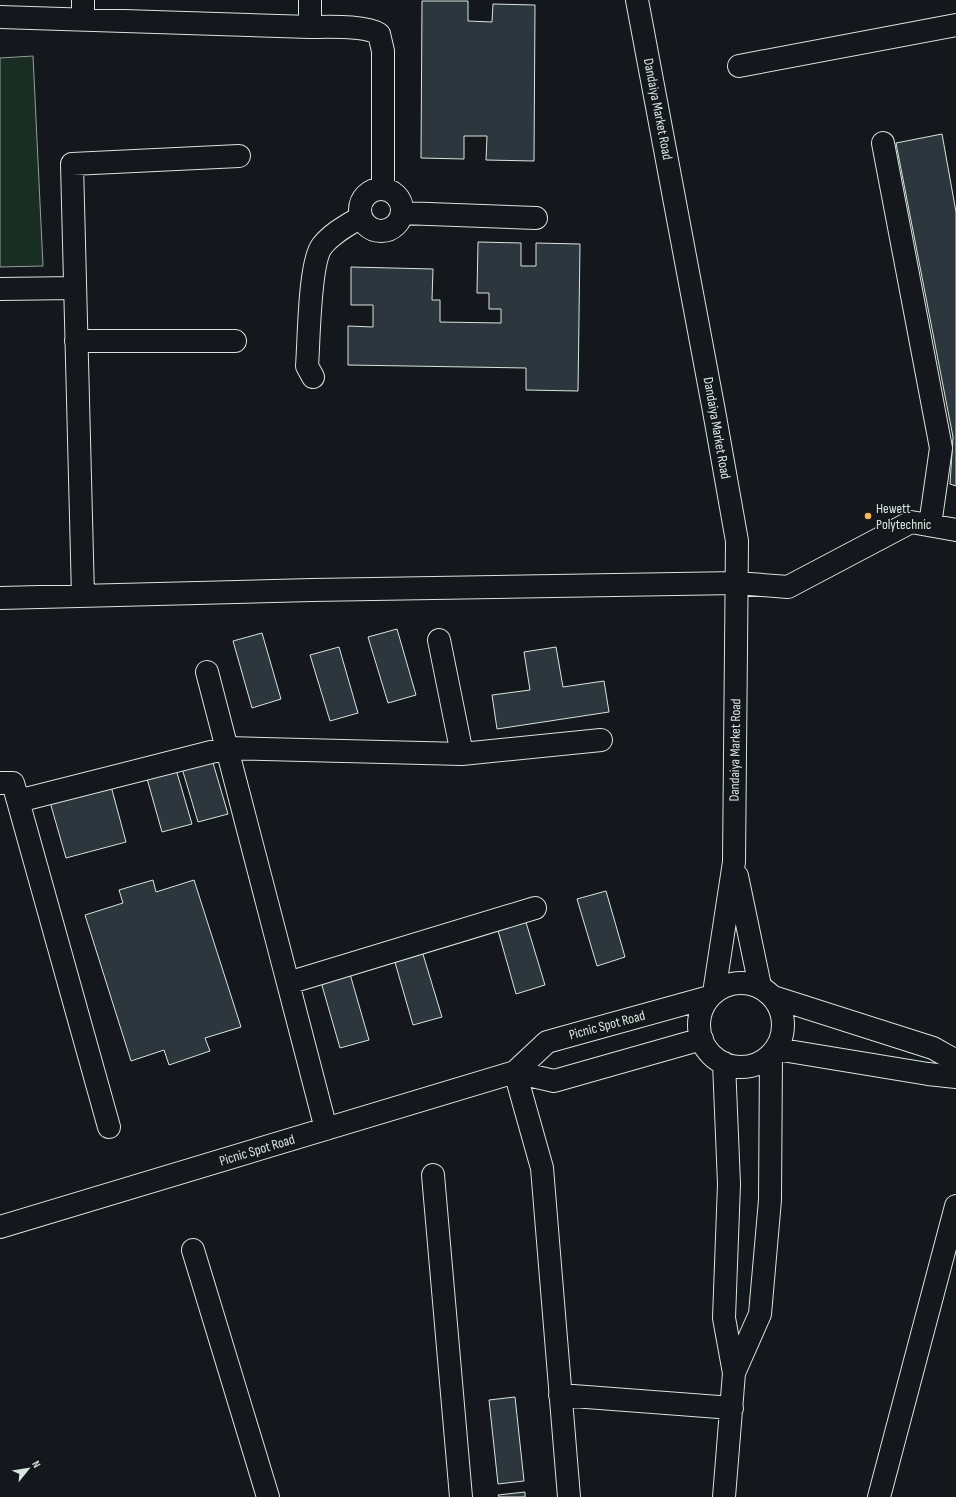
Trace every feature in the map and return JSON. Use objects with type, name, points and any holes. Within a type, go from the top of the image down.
[{"type":"street","points":[[310,0],[310,27]]},
{"type":"street","name":"Dandaiya Market Road","points":[[637,0],[738,541],[734,862]]},
{"type":"street","points":[[0,17],[83,10],[310,27],[361,28],[374,30],[379,34],[383,51],[383,189]]},
{"type":"street","points":[[739,66],[956,25]]},
{"type":"street","points":[[883,143],[942,448],[930,525]]},
{"type":"street","points":[[83,596],[72,164],[239,156]]},
{"type":"street","points":[[383,189],[395,195],[399,200],[402,213],[396,225],[384,231],[370,228],[361,217],[360,210],[361,203],[365,197],[370,193],[383,189]]},
{"type":"street","points":[[402,213],[536,218]]},
{"type":"street","points":[[313,377],[308,366],[312,283],[317,258],[321,247],[328,240],[361,217]]},
{"type":"street","points":[[0,289],[75,288]]},
{"type":"street","points":[[76,341],[235,341]]},
{"type":"street","points":[[0,598],[320,589],[737,583],[788,586],[911,522],[956,530]]},
{"type":"street","points":[[439,640],[462,754]]},
{"type":"street","points":[[207,672],[326,1129]]},
{"type":"street","points":[[18,801],[227,748],[462,754],[601,740]]},
{"type":"street","points":[[0,783],[13,783],[109,1127]]},
{"type":"street","points":[[734,862],[766,991],[779,1006],[783,1017],[784,1028],[781,1039],[773,1052],[763,1061],[754,1065],[744,1066],[724,1063],[711,1054],[702,1039],[699,1028],[703,1006],[711,995],[724,986],[735,982],[748,983],[766,991],[933,1048],[956,1061]]},
{"type":"street","points":[[711,995],[734,862]]},
{"type":"street","points":[[288,983],[535,908]]},
{"type":"street","name":"Picnic Spot Road","points":[[0,1228],[515,1072],[547,1042],[711,995]]},
{"type":"street","name":"Picnic Spot Road","points":[[515,1072],[554,1081],[702,1039]]},
{"type":"street","points":[[773,1052],[956,1078]]},
{"type":"street","points":[[734,1373],[760,1314],[770,1200],[773,1052]]},
{"type":"street","points":[[724,1063],[729,1184],[724,1318],[734,1373],[724,1497]]},
{"type":"street","points":[[515,1072],[542,1168],[569,1497]]},
{"type":"street","points":[[433,1175],[461,1497]]},
{"type":"street","points":[[879,1497],[956,1206]]},
{"type":"street","points":[[193,1250],[268,1497]]},
{"type":"street","points":[[560,1395],[732,1408]]},
{"type":"green space","points":[[33,56],[43,266],[0,267],[0,58]]},
{"type":"building","points":[[422,1],[468,1],[468,21],[492,22],[493,4],[535,5],[534,161],[486,160],[487,136],[464,136],[464,159],[421,158]]},
{"type":"building","points":[[942,134],[956,212],[956,486],[950,484],[953,437],[896,143]]},
{"type":"building","points":[[478,242],[521,243],[521,266],[536,266],[536,243],[580,244],[578,391],[526,390],[526,368],[348,365],[348,326],[373,327],[373,305],[351,305],[351,267],[433,269],[432,300],[440,300],[440,322],[501,323],[501,309],[489,309],[489,293],[477,293]]},
{"type":"building","points":[[397,629],[416,695],[388,703],[368,637]]},
{"type":"building","points":[[262,633],[281,699],[252,708],[233,641]]},
{"type":"building","points":[[339,647],[358,713],[330,721],[310,655]]},
{"type":"building","points":[[556,647],[563,687],[604,681],[609,712],[497,729],[492,695],[530,690],[524,652]]},
{"type":"building","points":[[211,756],[228,814],[198,822],[181,765]]},
{"type":"building","points":[[175,766],[192,824],[162,832],[146,775]]},
{"type":"building","points":[[111,786],[126,842],[66,858],[50,802]]},
{"type":"building","points":[[153,880],[156,892],[194,880],[241,1027],[205,1038],[210,1051],[169,1065],[164,1050],[131,1061],[85,915],[123,903],[119,890]]},
{"type":"building","points":[[606,891],[625,957],[597,966],[577,899]]},
{"type":"building","points":[[525,919],[545,985],[516,994],[497,927]]},
{"type":"building","points":[[422,951],[442,1017],[413,1025],[394,959]]},
{"type":"building","points":[[350,974],[369,1040],[340,1048],[321,982]]},
{"type":"building","points":[[515,1397],[524,1481],[498,1484],[489,1400]]},
{"type":"building","points":[[525,1492],[525,1497],[499,1497],[498,1495]]},
{"type":"place","name":"Hewett Polytechnic","points":[[868,516]]}]
